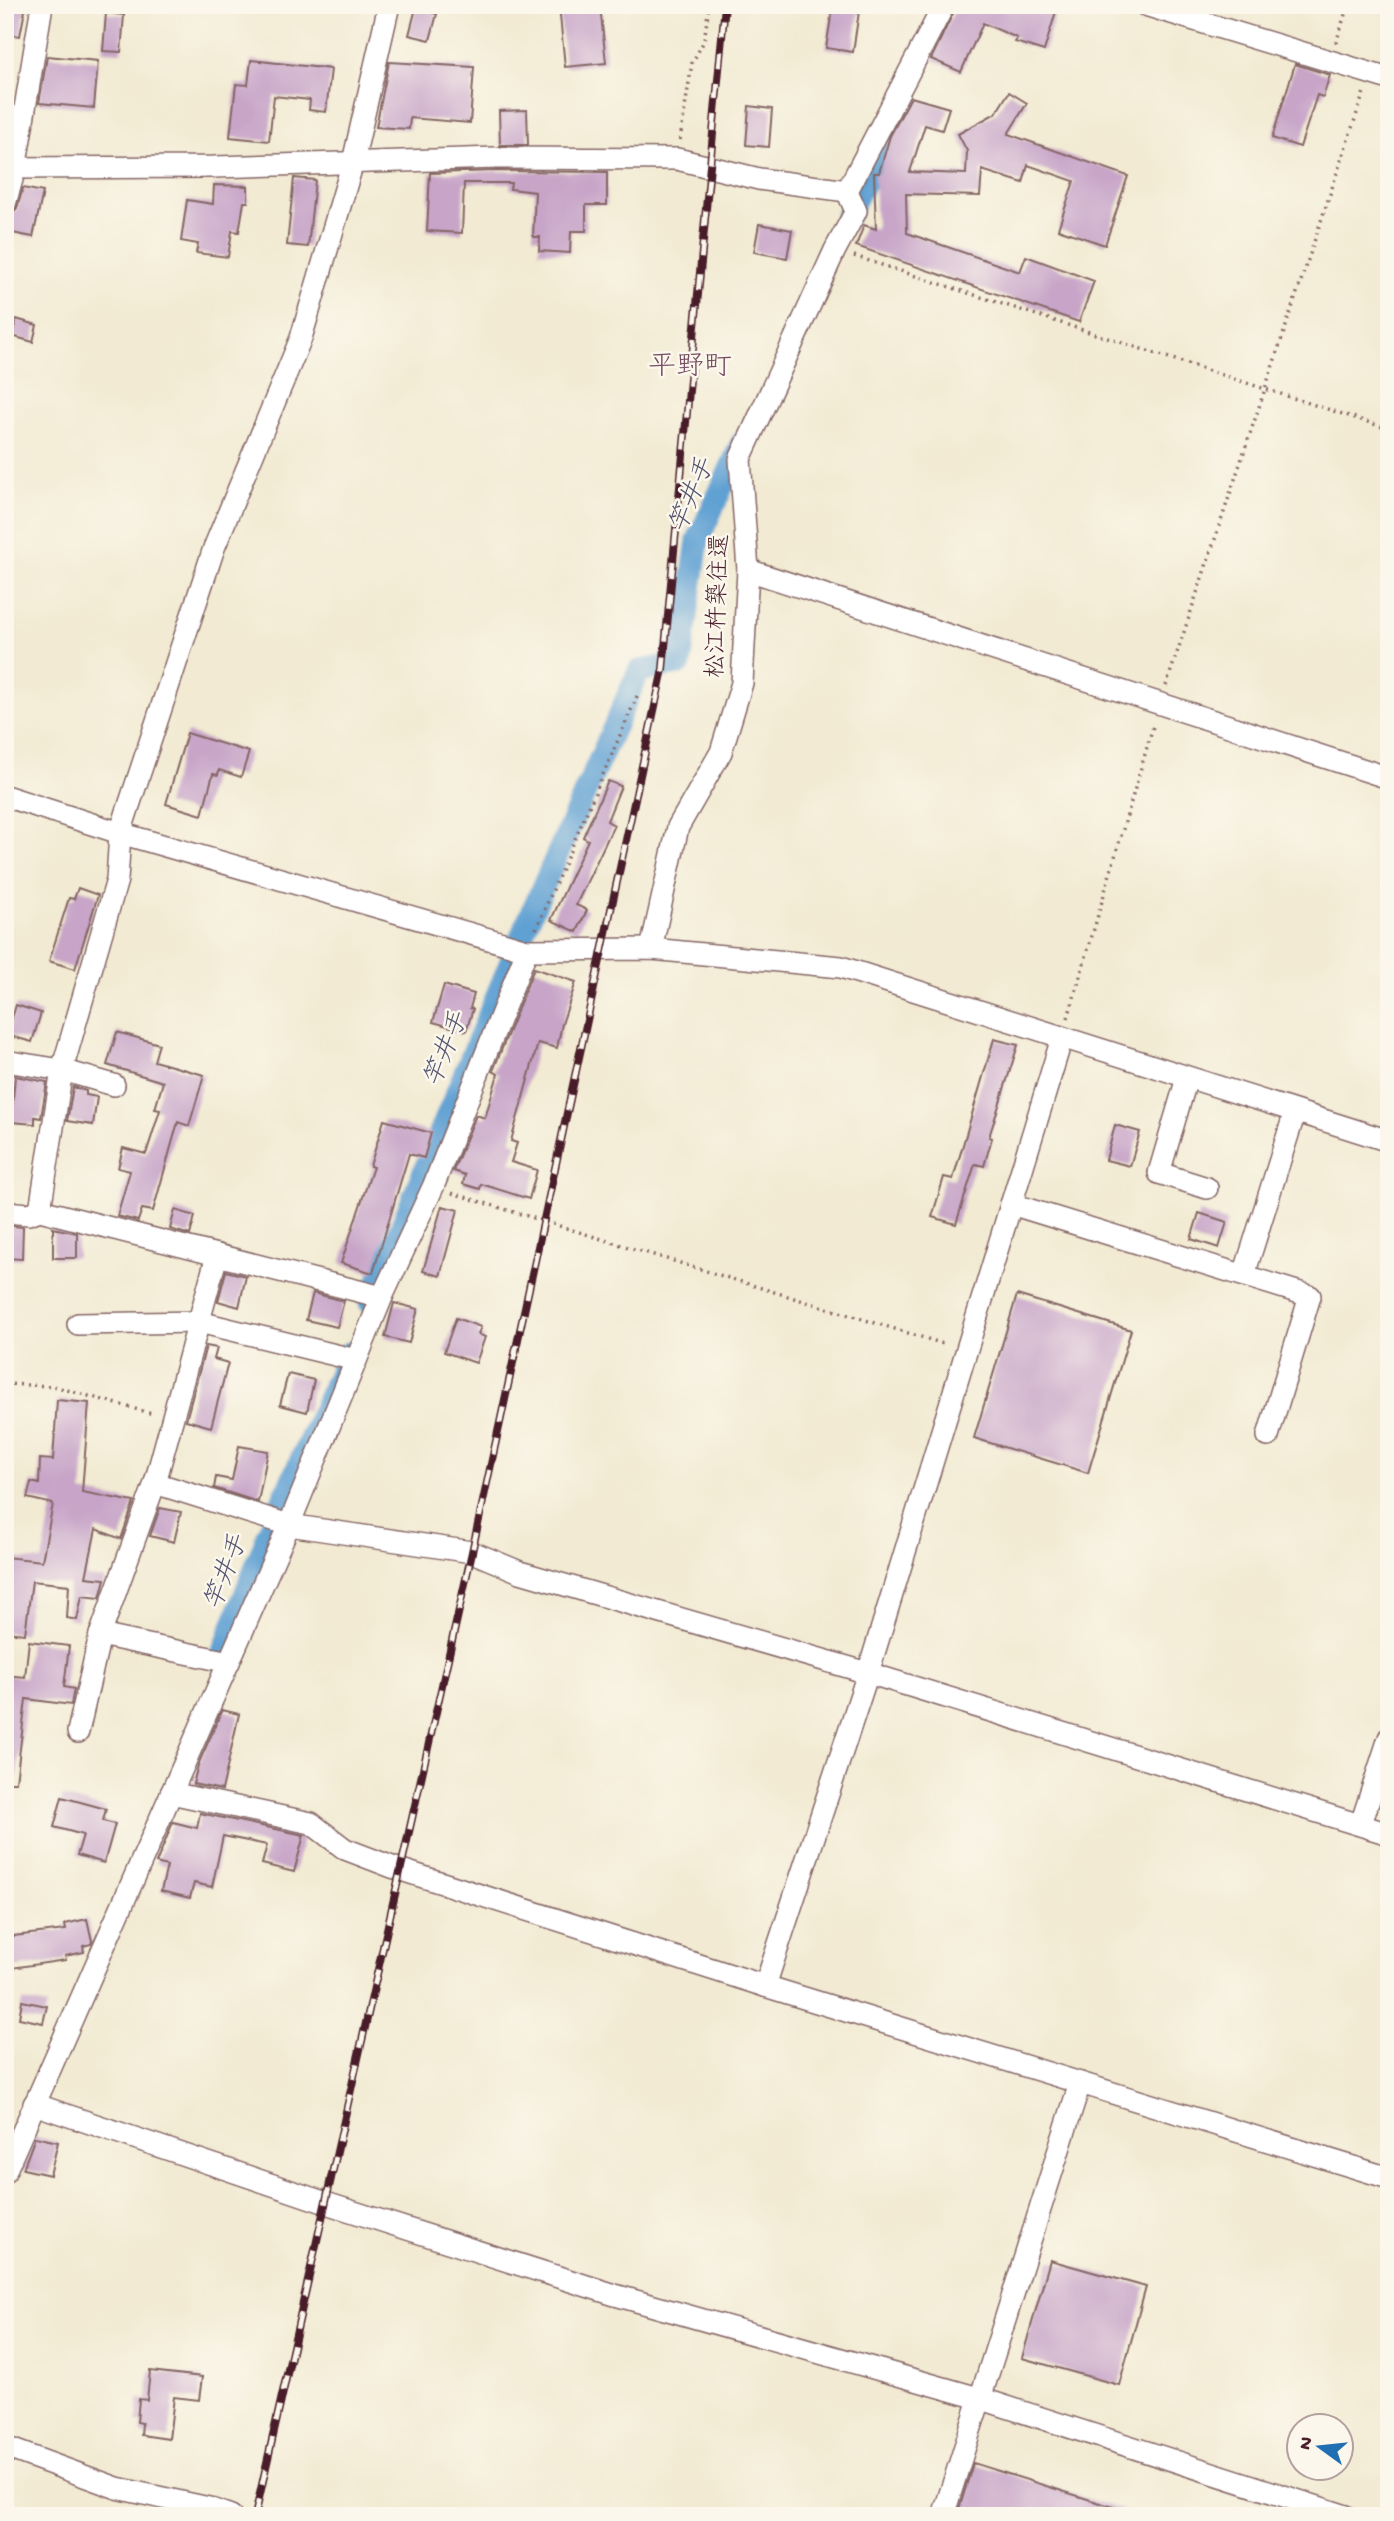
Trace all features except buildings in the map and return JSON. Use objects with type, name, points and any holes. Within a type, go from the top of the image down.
[{"type":"street","points":[[5,204],[42,5]]},
{"type":"street","points":[[40,1210],[62,1070],[117,880],[120,833],[214,548],[301,338],[353,162],[389,5]]},
{"type":"street","points":[[10,168],[214,167],[496,158],[677,159],[758,179],[847,191],[944,5]]},
{"type":"street","points":[[1145,5],[1380,76]]},
{"type":"street","name":"松江杵築往還","points":[[651,949],[678,827],[722,752],[742,683],[748,570],[740,459],[835,250],[856,211],[847,191]]},
{"type":"street","points":[[748,570],[1389,778]]},
{"type":"street","points":[[5,796],[120,833],[527,950],[651,949],[841,967],[1389,1141]]},
{"type":"street","points":[[5,2172],[289,1525],[382,1297],[433,1187],[527,950]]},
{"type":"street","points":[[765,1986],[868,1673],[1062,1038]]},
{"type":"street","points":[[5,1061],[62,1070],[114,1085]]},
{"type":"street","points":[[1187,1078],[1159,1173],[1207,1188]]},
{"type":"street","points":[[1244,1275],[1295,1112]]},
{"type":"street","points":[[1011,1204],[1310,1296],[1268,1436]]},
{"type":"street","points":[[5,1212],[29,1214],[40,1210],[382,1297]]},
{"type":"street","points":[[78,1732],[100,1635],[155,1483],[217,1255]]},
{"type":"street","points":[[78,1325],[199,1322],[356,1360]]},
{"type":"street","points":[[155,1483],[289,1525],[472,1552],[520,1572],[868,1673],[1389,1834]]},
{"type":"street","points":[[100,1635],[229,1662]]},
{"type":"street","points":[[1361,1824],[1389,1738]]},
{"type":"street","points":[[171,1793],[311,1823],[345,1849],[392,1867],[765,1986],[1389,2178]]},
{"type":"street","points":[[943,2516],[1080,2083]]},
{"type":"street","points":[[34,2104],[331,2205],[615,2295],[979,2398],[1346,2516]]},
{"type":"street","points":[[5,2447],[117,2488],[209,2508],[231,2516]]},
{"type":"path","points":[[677,159],[692,63],[704,41],[709,5]]},
{"type":"path","points":[[1330,61],[1348,5]]},
{"type":"path","points":[[1062,1038],[1159,705],[1265,388],[1380,76]]},
{"type":"path","points":[[835,250],[1389,429]]},
{"type":"path","points":[[527,950],[638,694]]},
{"type":"path","points":[[433,1187],[965,1351]]},
{"type":"path","points":[[5,1384],[54,1386],[173,1419]]},
{"type":"waterway","name":"竿井手","points":[[846,218],[889,133]]},
{"type":"waterway","name":"竿井手","points":[[370,1302],[526,925],[639,671],[680,664],[698,540],[742,443]]},
{"type":"waterway","name":"竿井手","points":[[220,1660],[272,1524],[349,1353]]},
{"type":"railway","points":[[255,2516],[472,1552],[663,669],[725,5]]},
{"type":"district","name":"平野町","points":[[690,364]]}]
